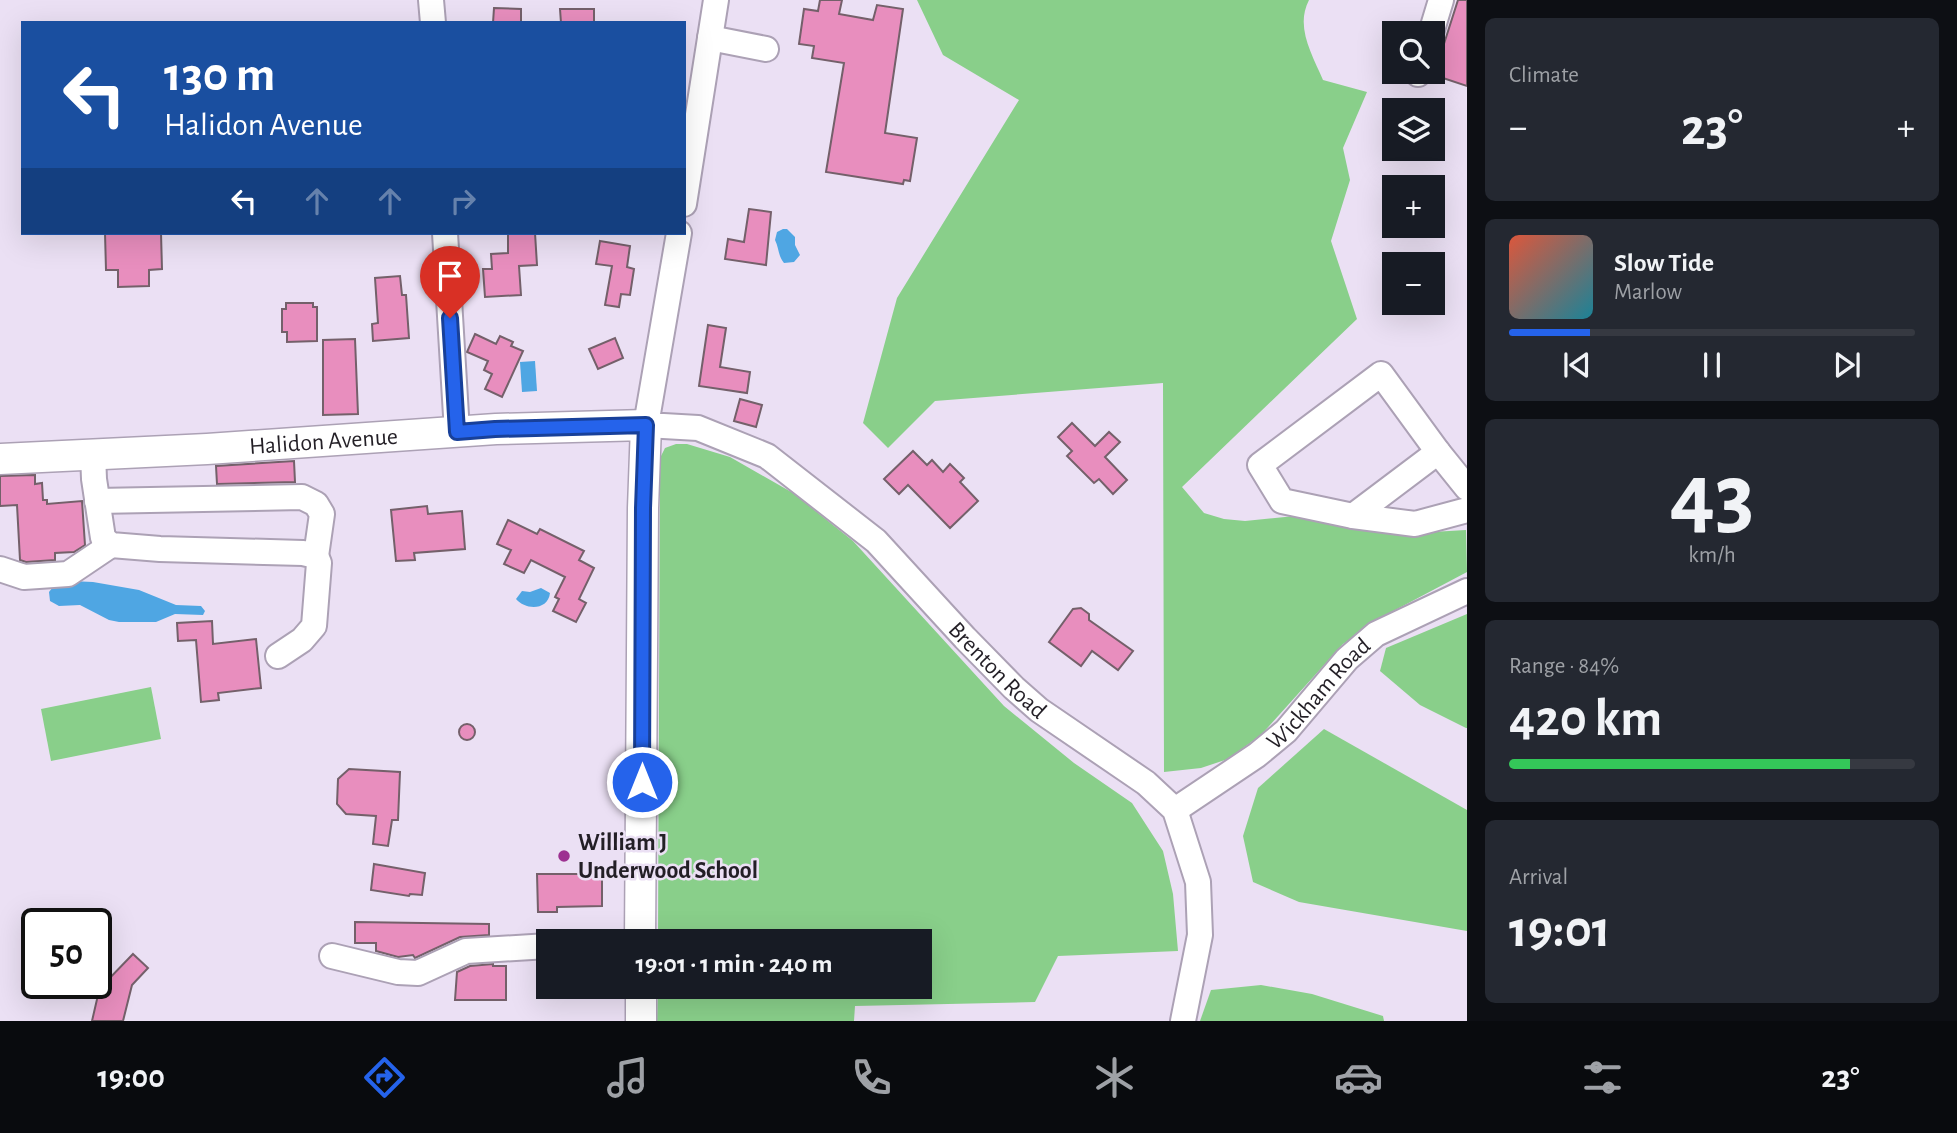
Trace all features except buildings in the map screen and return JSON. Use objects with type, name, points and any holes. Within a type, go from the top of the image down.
[{"type":"main road","name":"Halidon Avenue","points":[[0,459],[207,449],[495,429],[646,425]]},
{"type":"main road","points":[[640,929],[646,425]]},
{"type":"main road","points":[[640,999],[640,1021]]},
{"type":"street","points":[[431,0],[433,21]]},
{"type":"street","points":[[686,191],[716,0]]},
{"type":"street","points":[[1435,21],[1441,0]]},
{"type":"street","points":[[710,38],[766,49]]},
{"type":"street","points":[[445,235],[457,432]]},
{"type":"street","points":[[646,425],[679,235]]},
{"type":"street","points":[[1467,488],[1381,374],[1260,464],[1282,501],[1353,516],[1415,524],[1467,510]]},
{"type":"street","name":"Brenton Road","points":[[646,425],[698,428],[767,456],[876,541],[974,647],[1039,710],[1146,783],[1175,810],[1198,882],[1200,936],[1183,1021]]},
{"type":"street","points":[[1353,516],[1438,452]]},
{"type":"street","points":[[93,454],[103,538],[111,545],[303,553],[316,556]]},
{"type":"street","points":[[97,501],[302,497],[316,504],[322,514],[316,556],[319,564],[314,626],[302,640],[278,656]]},
{"type":"street","points":[[0,569],[24,577],[68,574],[111,545]]},
{"type":"street","name":"Wickham Road","points":[[1175,810],[1256,755],[1286,731],[1347,659],[1376,634],[1467,591]]},
{"type":"street","points":[[332,956],[398,972],[418,972],[466,951],[536,947]]},
{"type":"green space","points":[[917,0],[1309,0],[1305,10],[1304,30],[1323,80],[1367,92],[1343,148],[1350,180],[1331,241],[1357,319],[1182,487],[1204,513],[1224,519],[1245,521],[1305,515],[1432,532],[1466,530],[1467,572],[1384,616],[1343,644],[1261,735],[1228,759],[1201,768],[1164,772],[1163,383],[935,401],[888,448],[863,423],[897,298],[1019,100],[943,55]]},
{"type":"green space","points":[[687,444],[730,457],[793,493],[853,541],[1004,706],[1074,763],[1132,803],[1163,851],[1173,894],[1178,951],[1058,956],[1035,1002],[855,1006],[854,1021],[657,1021],[658,999],[932,999],[932,929],[658,929],[660,458],[665,448]]},
{"type":"green space","points":[[1467,614],[1466,728],[1420,705],[1380,671],[1386,648]]},
{"type":"green space","points":[[151,687],[161,739],[51,761],[41,709]]},
{"type":"green space","points":[[1324,729],[1467,810],[1467,931],[1299,902],[1253,882],[1243,836],[1258,788]]},
{"type":"green space","points":[[1261,985],[1312,994],[1383,1016],[1384,1021],[1200,1021],[1211,990]]},
{"type":"water","points":[[787,229],[795,237],[795,245],[800,255],[794,262],[784,263],[775,240],[777,232]]},
{"type":"water","points":[[535,361],[537,391],[522,392],[520,362]]},
{"type":"water","points":[[71,581],[139,590],[176,605],[201,606],[205,611],[203,615],[175,614],[156,622],[109,620],[80,605],[59,606],[50,601],[49,592],[53,587]]},
{"type":"water","points":[[541,588],[550,593],[541,606],[530,607],[516,599],[522,591],[530,592]]},
{"type":"place","name":"William J Underwood School","points":[[564,856]]},
{"type":"route","points":[[450,318],[457,432],[646,425],[642,782]]}]
